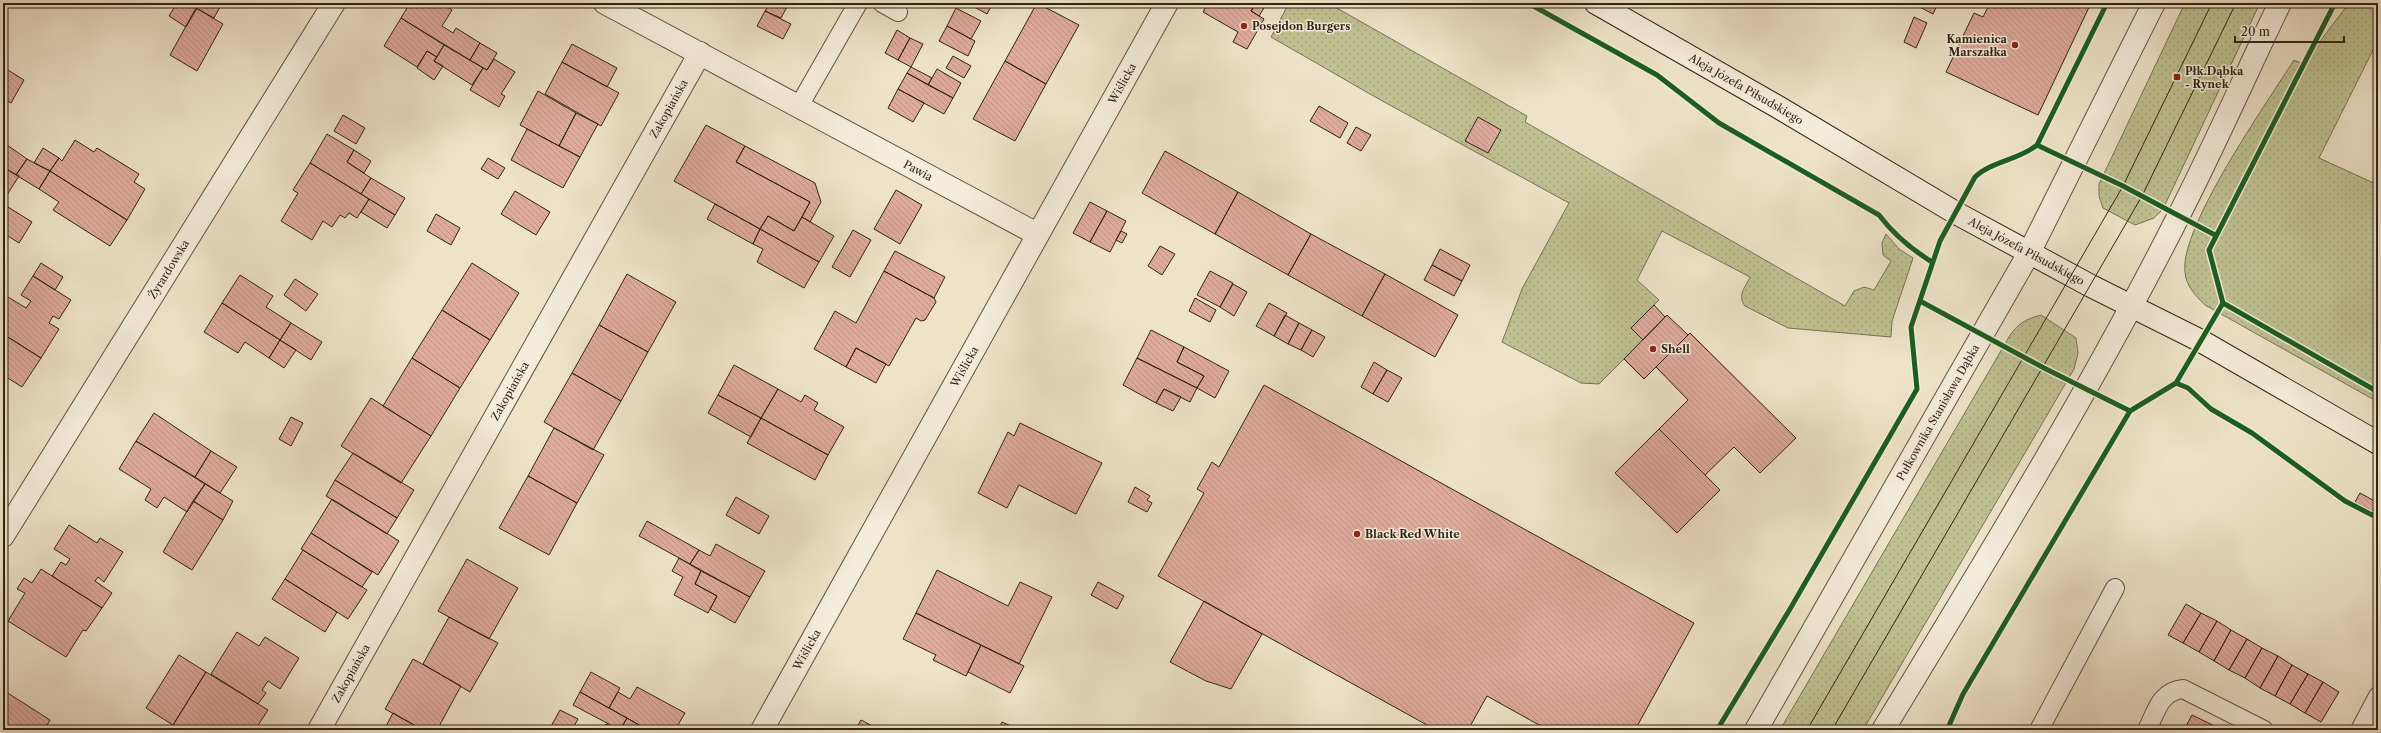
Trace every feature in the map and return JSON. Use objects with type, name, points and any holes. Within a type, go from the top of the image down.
[{"type":"street","name":"Żyrardowska","points":[[3,536],[334,3]]},
{"type":"street","name":"Pawia","points":[[605,3],[1037,234]]},
{"type":"street","name":"Wiślicka","points":[[762,730],[1167,3]]},
{"type":"street","name":"Aleja Józefa Piłsudskiego","points":[[1596,3],[1772,103],[1946,207],[2030,253],[2201,341],[2378,443]]},
{"type":"street","name":"Pułkownika Stanisława Dąbka","points":[[1756,730],[2030,253],[2154,3]]},
{"type":"street","points":[[1884,730],[2078,403],[2131,306],[2179,216],[2280,3]]},
{"type":"street","name":"Zakopiańska","points":[[319,730],[700,53]]},
{"type":"lane","points":[[800,106],[858,3]]},
{"type":"lane","points":[[882,3],[898,12]]},
{"type":"lane","points":[[2039,730],[2115,588]]},
{"type":"lane","points":[[2147,730],[2163,697],[2173,690],[2183,689],[2264,730]]},
{"type":"lane","points":[[2360,730],[2378,696]]},
{"type":"green space","points":[[1289,3],[1328,3],[1527,116],[1525,122],[1845,306],[1854,291],[1864,287],[1874,290],[1891,261],[1883,255],[1882,243],[1886,234],[1899,249],[1913,258],[1892,321],[1891,337],[1788,328],[1745,306],[1742,295],[1750,277],[1662,231],[1637,280],[1659,300],[1631,328],[1643,340],[1599,384],[1581,383],[1502,342],[1522,289],[1569,203],[1377,98],[1271,37]]},
{"type":"green space","points":[[2185,3],[2260,3],[2163,209],[2154,218],[2135,225],[2103,208],[2099,196],[2099,184]]},
{"type":"green space","points":[[2349,3],[2366,3],[2378,9],[2378,40],[2319,158],[2378,185],[2378,402],[2205,305],[2189,286],[2185,272],[2187,252],[2196,226],[2210,196],[2247,133],[2294,60],[2303,64]]},
{"type":"green space","points":[[2041,315],[2076,338],[2078,353],[2074,369],[1863,730],[1780,730],[2009,337],[2022,323]]},
{"type":"building","points":[[177,3],[200,3],[186,27],[169,16]]},
{"type":"building","points":[[200,3],[222,3],[214,18],[196,8]]},
{"type":"building","points":[[410,3],[440,3],[452,10],[442,26],[453,33],[456,28],[480,43],[470,60],[401,18]]},
{"type":"building","points":[[770,3],[789,3],[781,18],[765,11]]},
{"type":"building","points":[[967,3],[993,3],[987,14]]},
{"type":"building","points":[[1037,3],[1079,25],[1046,84],[1005,61]]},
{"type":"building","name":"Posejdon Burgers","points":[[1208,3],[1256,3],[1251,11],[1264,19],[1247,49],[1233,42],[1238,32],[1203,12]]},
{"type":"building","points":[[1912,3],[1938,3],[1933,14]]},
{"type":"building","name":"Kamienica Marszałka","points":[[1990,3],[2091,3],[2038,115],[1946,72],[1974,13],[1983,17]]},
{"type":"building","points":[[1256,4],[1264,8],[1259,16],[1251,11]]},
{"type":"building","points":[[196,8],[223,24],[197,71],[170,55]]},
{"type":"building","points":[[956,8],[981,21],[971,39],[947,26]]},
{"type":"building","points":[[765,11],[791,24],[783,39],[757,26]]},
{"type":"building","points":[[1914,17],[1927,23],[1916,48],[1904,42]]},
{"type":"building","points":[[401,18],[444,45],[437,57],[427,51],[417,67],[384,46]]},
{"type":"building","points":[[947,26],[975,41],[968,56],[939,41]]},
{"type":"building","points":[[897,30],[910,38],[898,60],[885,53]]},
{"type":"building","points":[[910,38],[923,44],[911,67],[898,60]]},
{"type":"building","points":[[480,43],[497,53],[487,70],[470,60]]},
{"type":"building","points":[[572,44],[617,68],[607,87],[562,62]]},
{"type":"building","points":[[444,45],[483,68],[472,85],[434,61]]},
{"type":"building","points":[[427,51],[437,57],[434,61],[443,66],[434,80],[417,68]]},
{"type":"building","points":[[953,56],[971,66],[964,78],[946,68]]},
{"type":"building","points":[[494,59],[515,72],[501,94],[505,96],[499,107],[470,90],[483,68],[487,70]]},
{"type":"building","points":[[1005,61],[1046,84],[1015,141],[973,119]]},
{"type":"building","points":[[562,62],[619,93],[601,126],[545,94]]},
{"type":"building","points":[[3,67],[24,80],[11,103],[3,98]]},
{"type":"building","points":[[911,67],[932,78],[928,85],[907,73]]},
{"type":"building","points":[[937,69],[961,83],[953,98],[928,85]]},
{"type":"building","points":[[907,73],[953,98],[944,114],[898,89]]},
{"type":"building","points":[[898,89],[924,103],[913,122],[888,108]]},
{"type":"building","points":[[538,91],[576,113],[559,146],[520,125]]},
{"type":"building","points":[[1319,106],[1348,123],[1340,138],[1310,121]]},
{"type":"building","points":[[576,113],[598,124],[580,157],[559,146]]},
{"type":"building","points":[[343,115],[365,128],[356,144],[334,131]]},
{"type":"building","points":[[1478,117],[1501,130],[1488,153],[1465,141]]},
{"type":"building","points":[[706,125],[745,146],[736,162],[810,202],[794,231],[768,216],[760,229],[674,181]]},
{"type":"building","points":[[1356,127],[1371,135],[1361,151],[1347,143]]},
{"type":"building","points":[[527,129],[580,157],[563,188],[511,160]]},
{"type":"building","points":[[327,134],[354,150],[347,162],[371,178],[361,194],[310,163]]},
{"type":"building","points":[[75,140],[94,152],[97,148],[139,174],[134,182],[145,189],[127,220],[50,171],[59,158],[62,161]]},
{"type":"building","points":[[7,145],[27,159],[16,175],[3,167],[3,151]]},
{"type":"building","points":[[745,146],[815,183],[821,202],[810,222],[802,217],[810,202],[736,162]]},
{"type":"building","points":[[43,148],[59,158],[50,171],[34,163]]},
{"type":"building","points":[[354,150],[371,161],[364,173],[347,162]]},
{"type":"building","points":[[1165,151],[1238,192],[1215,234],[1142,193]]},
{"type":"building","points":[[488,158],[505,168],[498,179],[481,169]]},
{"type":"building","points":[[27,159],[50,171],[39,189],[16,175]]},
{"type":"building","points":[[310,163],[369,199],[357,218],[349,213],[345,218],[340,215],[332,227],[323,221],[312,240],[281,221],[298,193],[293,190]]},
{"type":"building","points":[[3,167],[19,176],[3,201]]},
{"type":"building","points":[[50,171],[127,220],[110,246],[53,210],[59,202],[39,189]]},
{"type":"building","points":[[371,178],[405,198],[395,215],[361,194]]},
{"type":"building","points":[[896,190],[922,205],[900,244],[874,229]]},
{"type":"building","points":[[515,191],[550,212],[536,235],[501,214]]},
{"type":"building","points":[[1238,192],[1311,234],[1288,275],[1215,234]]},
{"type":"building","points":[[369,199],[395,215],[387,228],[361,212]]},
{"type":"building","points":[[1090,202],[1107,211],[1090,242],[1073,233]]},
{"type":"building","points":[[715,204],[760,229],[753,244],[707,219]]},
{"type":"building","points":[[8,207],[32,222],[19,243],[3,233],[3,216]]},
{"type":"building","points":[[1107,211],[1126,221],[1110,252],[1090,242]]},
{"type":"building","points":[[436,214],[460,228],[451,245],[427,231]]},
{"type":"building","points":[[768,216],[794,231],[802,217],[834,236],[819,262],[760,229]]},
{"type":"building","points":[[760,229],[819,262],[804,288],[757,262],[763,249],[753,244]]},
{"type":"building","points":[[853,230],[871,240],[850,277],[832,267]]},
{"type":"building","points":[[1121,231],[1127,234],[1122,243],[1116,240]]},
{"type":"building","points":[[1311,234],[1385,274],[1362,316],[1288,275]]},
{"type":"building","points":[[1160,246],[1175,254],[1162,275],[1148,266]]},
{"type":"building","points":[[1440,249],[1470,265],[1462,281],[1432,265]]},
{"type":"building","points":[[895,251],[945,277],[934,298],[884,271]]},
{"type":"building","points":[[41,263],[63,277],[55,290],[33,276]]},
{"type":"building","points":[[472,263],[519,293],[490,340],[442,310]]},
{"type":"building","points":[[1432,265],[1462,281],[1454,296],[1424,280]]},
{"type":"building","points":[[884,271],[934,298],[936,302],[925,320],[921,321],[916,318],[889,366],[856,348],[846,367],[814,349],[835,311],[856,323]]},
{"type":"building","points":[[1210,271],[1233,283],[1220,307],[1197,295]]},
{"type":"building","points":[[627,274],[676,302],[648,352],[599,325]]},
{"type":"building","points":[[1385,274],[1458,315],[1435,357],[1362,316]]},
{"type":"building","points":[[240,275],[273,296],[266,307],[291,323],[280,340],[222,303]]},
{"type":"building","points":[[33,276],[71,300],[59,319],[53,316],[49,323],[59,329],[41,358],[3,334],[3,294],[26,308],[31,301],[21,295]]},
{"type":"building","points":[[295,279],[318,294],[306,311],[284,295]]},
{"type":"building","points":[[1233,284],[1247,292],[1234,316],[1220,307]]},
{"type":"building","points":[[1195,298],[1216,310],[1210,322],[1189,311]]},
{"type":"building","points":[[222,303],[280,340],[269,358],[245,342],[238,353],[204,332]]},
{"type":"building","points":[[1269,303],[1287,313],[1274,336],[1256,326]]},
{"type":"building","points":[[1654,305],[1665,317],[1643,340],[1631,328]]},
{"type":"building","points":[[442,310],[490,340],[460,388],[412,358]]},
{"type":"building","points":[[1285,315],[1299,323],[1288,344],[1274,336]]},
{"type":"building","name":"Shell","points":[[1667,315],[1688,335],[1644,379],[1624,359]]},
{"type":"building","points":[[291,323],[322,342],[311,360],[280,340]]},
{"type":"building","points":[[1299,323],[1312,330],[1301,350],[1288,344]]},
{"type":"building","points":[[599,325],[648,352],[621,401],[572,373]]},
{"type":"building","points":[[1151,330],[1184,347],[1177,362],[1204,376],[1197,388],[1137,358]]},
{"type":"building","points":[[1312,330],[1325,337],[1313,357],[1301,350]]},
{"type":"building","points":[[1690,333],[1796,438],[1760,473],[1734,447],[1705,475],[1659,429],[1688,400],[1656,367]]},
{"type":"building","points":[[3,334],[41,358],[22,387],[3,375]]},
{"type":"building","points":[[280,340],[296,350],[284,368],[269,358]]},
{"type":"building","points":[[1184,347],[1229,371],[1215,398],[1197,388],[1204,376],[1177,362]]},
{"type":"building","points":[[856,348],[886,364],[876,383],[846,367]]},
{"type":"building","points":[[412,358],[460,388],[431,436],[383,406]]},
{"type":"building","points":[[1137,358],[1197,388],[1190,402],[1164,389],[1156,403],[1123,385]]},
{"type":"building","points":[[1374,362],[1387,370],[1373,394],[1361,387]]},
{"type":"building","points":[[734,365],[778,389],[761,418],[718,395]]},
{"type":"building","points":[[1387,370],[1402,378],[1388,402],[1373,394]]},
{"type":"building","points":[[572,373],[621,401],[593,450],[544,422]]},
{"type":"building","name":"Black Red White","points":[[1264,385],[1694,623],[1635,730],[1548,730],[1487,696],[1468,730],[1436,730],[1158,576],[1204,493],[1197,489],[1212,462],[1219,467]]},
{"type":"building","points":[[778,389],[801,402],[805,395],[818,403],[814,410],[844,427],[828,455],[761,418]]},
{"type":"building","points":[[1164,389],[1181,397],[1173,411],[1156,403]]},
{"type":"building","points":[[718,395],[761,418],[751,437],[708,413]]},
{"type":"building","points":[[371,398],[431,436],[401,483],[341,446]]},
{"type":"building","points":[[154,413],[211,451],[195,477],[136,441]]},
{"type":"building","points":[[291,417],[303,423],[291,446],[279,439]]},
{"type":"building","points":[[761,418],[828,455],[815,480],[747,443]]},
{"type":"building","points":[[1020,423],[1102,463],[1076,514],[1019,485],[1007,508],[978,493],[1008,432],[1014,436]]},
{"type":"building","points":[[554,428],[604,455],[577,503],[528,476]]},
{"type":"building","points":[[1659,429],[1720,490],[1677,533],[1615,473]]},
{"type":"building","points":[[136,441],[205,484],[187,512],[164,497],[157,508],[145,500],[151,489],[119,469]]},
{"type":"building","points":[[211,451],[237,467],[220,493],[195,477]]},
{"type":"building","points":[[353,453],[414,490],[397,518],[335,480]]},
{"type":"building","points":[[528,476],[577,503],[549,555],[499,528]]},
{"type":"building","points":[[335,480],[397,518],[387,534],[326,496]]},
{"type":"building","points":[[205,484],[233,501],[223,520],[193,501]]},
{"type":"building","points":[[1135,487],[1150,496],[1147,500],[1152,503],[1147,512],[1128,502]]},
{"type":"building","points":[[2360,493],[2378,503],[2378,514],[2355,502]]},
{"type":"building","points":[[736,497],[769,516],[759,534],[726,515]]},
{"type":"building","points":[[332,499],[399,541],[378,575],[311,533]]},
{"type":"building","points":[[193,501],[223,520],[192,570],[163,552]]},
{"type":"building","points":[[647,521],[699,550],[690,564],[639,536]]},
{"type":"building","points":[[69,525],[97,543],[100,538],[123,552],[104,582],[98,577],[95,581],[112,593],[102,608],[52,576],[61,562],[66,565],[70,559],[54,549]]},
{"type":"building","points":[[311,533],[372,572],[362,587],[301,549]]},
{"type":"building","points":[[716,544],[765,571],[750,597],[690,564],[699,550],[710,556]]},
{"type":"building","points":[[303,550],[367,590],[348,619],[285,579]]},
{"type":"building","points":[[679,558],[701,571],[695,584],[717,596],[708,613],[674,595],[683,577],[672,571]]},
{"type":"building","points":[[467,559],[518,588],[489,639],[438,611]]},
{"type":"building","points":[[41,569],[102,608],[86,631],[83,630],[66,657],[8,621],[25,593],[17,589],[24,578],[32,583]]},
{"type":"building","points":[[937,570],[1008,606],[1020,582],[1052,597],[1019,664],[916,613]]},
{"type":"building","points":[[701,571],[750,597],[735,623],[710,609],[717,596],[695,584]]},
{"type":"building","points":[[285,579],[337,612],[325,632],[272,599]]},
{"type":"building","points":[[1098,582],[1124,596],[1117,609],[1091,595]]},
{"type":"building","points":[[1204,601],[1262,634],[1231,689],[1206,681],[1170,662]]},
{"type":"building","points":[[2186,604],[2201,613],[2183,643],[2168,635]]},
{"type":"building","points":[[916,613],[981,645],[966,676],[933,660],[936,655],[903,639]]},
{"type":"building","points":[[2201,613],[2217,621],[2199,652],[2183,643]]},
{"type":"building","points":[[449,617],[498,643],[470,692],[423,664]]},
{"type":"building","points":[[2217,621],[2231,630],[2214,661],[2199,652]]},
{"type":"building","points":[[2231,630],[2247,639],[2229,670],[2214,661]]},
{"type":"building","points":[[237,632],[259,646],[265,637],[299,658],[280,689],[268,681],[262,690],[266,693],[258,704],[211,674]]},
{"type":"building","points":[[2247,639],[2262,648],[2245,678],[2229,670]]},
{"type":"building","points":[[981,645],[1024,666],[1010,693],[968,672]]},
{"type":"building","points":[[2262,648],[2278,656],[2260,688],[2245,678]]},
{"type":"building","points":[[179,655],[206,672],[173,725],[146,708]]},
{"type":"building","points":[[2278,656],[2292,665],[2275,696],[2260,688]]},
{"type":"building","points":[[413,659],[461,686],[437,730],[423,730],[385,709]]},
{"type":"building","points":[[2292,665],[2308,674],[2290,704],[2275,696]]},
{"type":"building","points":[[206,672],[268,710],[255,730],[181,730],[173,725]]},
{"type":"building","points":[[591,672],[620,688],[609,708],[580,692]]},
{"type":"building","points":[[2308,674],[2323,682],[2305,713],[2290,704]]},
{"type":"building","points":[[2323,682],[2339,692],[2321,722],[2305,713]]},
{"type":"building","points":[[637,687],[685,713],[675,730],[648,730],[609,708],[618,692],[630,699]]},
{"type":"building","points":[[3,690],[50,720],[46,727],[51,730],[3,729]]},
{"type":"building","points":[[580,692],[627,718],[620,730],[573,705]]},
{"type":"building","points":[[560,710],[578,719],[572,730],[549,730]]},
{"type":"building","points":[[393,713],[423,730],[384,730]]},
{"type":"building","points":[[2192,715],[2223,730],[2184,730]]},
{"type":"building","points":[[627,718],[648,730],[620,730]]},
{"type":"building","points":[[861,720],[880,730],[855,730]]},
{"type":"building","points":[[1002,722],[1020,730],[998,730]]},
{"type":"building","points":[[606,724],[617,730],[603,730]]},
{"type":"tram line","points":[[1807,730],[2123,186],[2212,3]]},
{"type":"tram line","points":[[1832,730],[2142,196],[2236,3]]},
{"type":"cycle path","points":[[1528,3],[1657,75],[1719,123],[1879,215],[1903,241],[1932,262]]},
{"type":"cycle path","points":[[1717,730],[1790,609],[1917,389],[1911,327],[1940,241],[1975,177],[1989,167],[2022,154],[2037,145],[2107,3]]},
{"type":"cycle path","points":[[2335,3],[2209,250],[2223,303],[2378,392]]},
{"type":"cycle path","points":[[2037,145],[2123,186],[2215,235]]},
{"type":"cycle path","points":[[1920,301],[2044,368],[2130,411]]},
{"type":"cycle path","points":[[1947,730],[1963,694],[2130,411],[2176,383],[2223,303]]},
{"type":"cycle path","points":[[2176,383],[2188,388],[2211,409],[2252,433],[2345,501],[2378,518]]},
{"type":"place","name":"Posejdon Burgers","points":[[1244,26]]},
{"type":"place","name":"Kamienica Marszałka","points":[[2015,45]]},
{"type":"place","name":"Płk.Dąbka - Rynek","points":[[2177,77]]},
{"type":"place","name":"Shell","points":[[1653,349]]},
{"type":"place","name":"Black Red White","points":[[1357,534]]}]
